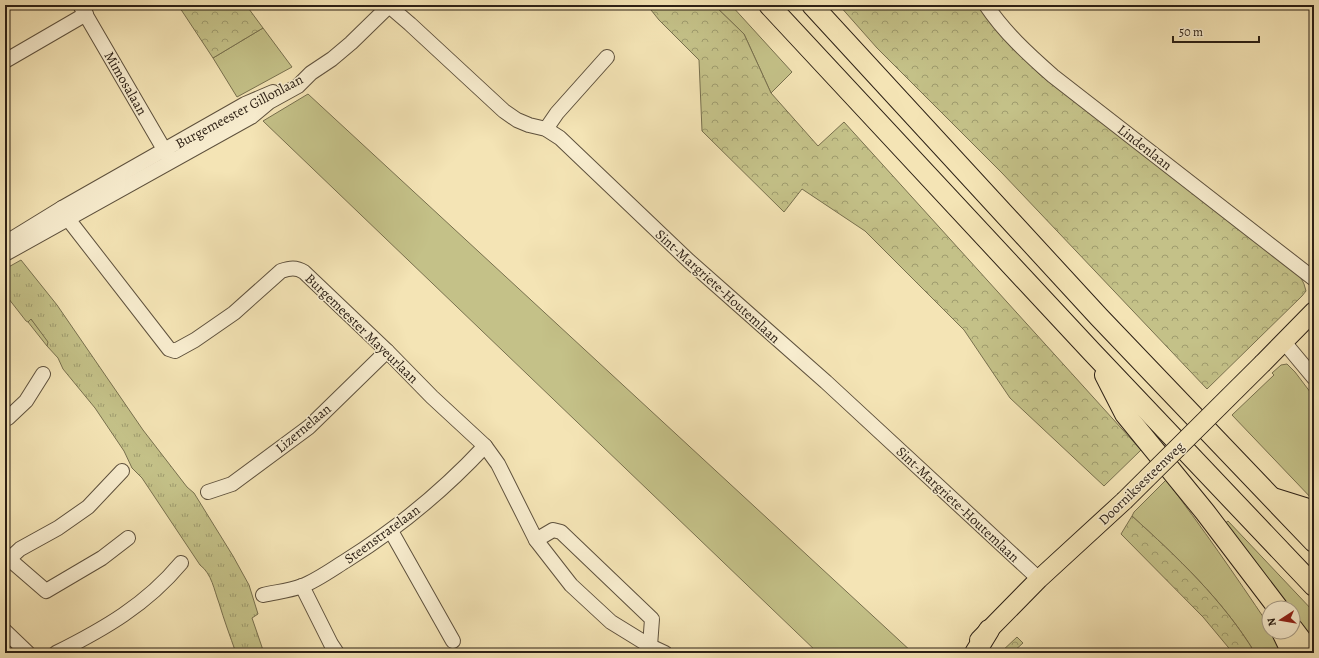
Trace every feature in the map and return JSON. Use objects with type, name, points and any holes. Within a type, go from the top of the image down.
[{"type":"highway","points":[[769,5],[1092,352],[1314,586]]},
{"type":"highway","points":[[812,5],[1099,317],[1314,542]]},
{"type":"highway","points":[[1092,352],[1125,414],[1205,512],[1272,600]]},
{"type":"highway","points":[[1272,498],[1305,508],[1314,517]]},
{"type":"highway","points":[[1264,590],[1268,600]]},
{"type":"highway","points":[[975,653],[988,630]]},
{"type":"highway","points":[[1286,640],[1292,653]]},
{"type":"highway","points":[[1301,640],[1311,653]]},
{"type":"main road","name":"Doorniksesteenweg","points":[[965,653],[1039,579],[1124,501],[1314,311]]},
{"type":"street","name":"Lindenlaan","points":[[986,5],[1009,34],[1030,56],[1053,76],[1314,279]]},
{"type":"street","name":"Burgemeester Gillonlaan","points":[[5,243],[65,214],[168,156],[245,104],[265,97],[294,80],[311,73],[332,59],[351,43],[385,7]]},
{"type":"street","name":"Sint-Margriete-Houtemlaan","points":[[385,7],[410,24],[504,111],[516,120],[546,129],[560,138],[689,261],[826,382],[1039,579]]},
{"type":"street","points":[[5,61],[83,9]]},
{"type":"street","name":"Mimosalaan","points":[[83,9],[168,156]]},
{"type":"street","points":[[546,129],[561,109],[607,58]]},
{"type":"street","name":"Burgemeester Gillonlaan","points":[[5,254],[65,214]]},
{"type":"street","name":"Burgemeester Mayeurlaan","points":[[65,214],[169,349],[175,351],[195,340],[234,313],[281,271],[289,268],[298,269],[304,272],[387,351],[432,397],[485,446],[498,464],[536,540],[571,584],[611,622],[650,646],[665,653]]},
{"type":"street","points":[[1284,342],[1314,378]]},
{"type":"street","name":"Lizernelaan","points":[[208,492],[232,484],[308,427],[387,351]]},
{"type":"street","points":[[5,419],[26,401],[43,374]]},
{"type":"street","name":"Steenstratelaan","points":[[263,596],[302,586],[340,564],[391,531],[415,513],[468,464],[485,446]]},
{"type":"street","points":[[122,471],[88,507],[58,528],[20,549],[7,561],[46,591],[102,558],[128,538]]},
{"type":"street","points":[[536,540],[553,530],[560,532],[652,619],[650,646]]},
{"type":"street","points":[[391,531],[453,641]]},
{"type":"street","points":[[56,653],[118,619],[139,605],[169,578],[181,563]]},
{"type":"street","points":[[302,586],[336,653]]},
{"type":"street","points":[[5,631],[28,653]]},
{"type":"green space","points":[[178,5],[246,5],[263,28],[213,58]]},
{"type":"green space","points":[[647,5],[714,5],[744,34],[771,93],[818,146],[844,122],[1141,450],[1104,486],[1010,398],[964,330],[865,231],[802,189],[784,212],[702,131],[699,60],[659,20]]},
{"type":"green space","points":[[714,5],[731,5],[792,72],[771,93],[744,34]]},
{"type":"green space","points":[[839,5],[978,5],[1007,41],[1039,74],[1300,276],[1306,291],[1207,389],[1002,173],[877,48]]},
{"type":"green space","points":[[263,28],[292,67],[237,97],[213,58]]},
{"type":"green space","points":[[308,94],[913,653],[818,653],[263,121]]},
{"type":"green space","points":[[21,260],[57,305],[143,430],[187,487],[194,493],[233,556],[249,585],[258,614],[252,618],[264,653],[236,653],[212,582],[207,573],[200,565],[142,478],[132,468],[124,451],[95,408],[63,369],[58,358],[47,346],[48,342],[31,319],[28,322],[26,321],[5,294],[5,269]]},
{"type":"green space","points":[[31,319],[49,342],[47,346],[28,322]]},
{"type":"green space","points":[[1287,364],[1314,397],[1314,501],[1232,415],[1274,375],[1272,373],[1281,365]]},
{"type":"green space","points":[[1166,480],[1261,614],[1261,640],[1276,640],[1283,653],[1255,653],[1229,615],[1214,597],[1166,547],[1132,516],[1134,512]]},
{"type":"green space","points":[[1132,516],[1166,547],[1214,597],[1229,615],[1255,653],[1233,653],[1203,617],[1121,534]]},
{"type":"green space","points":[[1228,521],[1314,612],[1314,644],[1301,626],[1301,600],[1282,600],[1224,524]]},
{"type":"green space","points":[[1017,637],[1023,643],[1012,653],[1000,653]]}]
